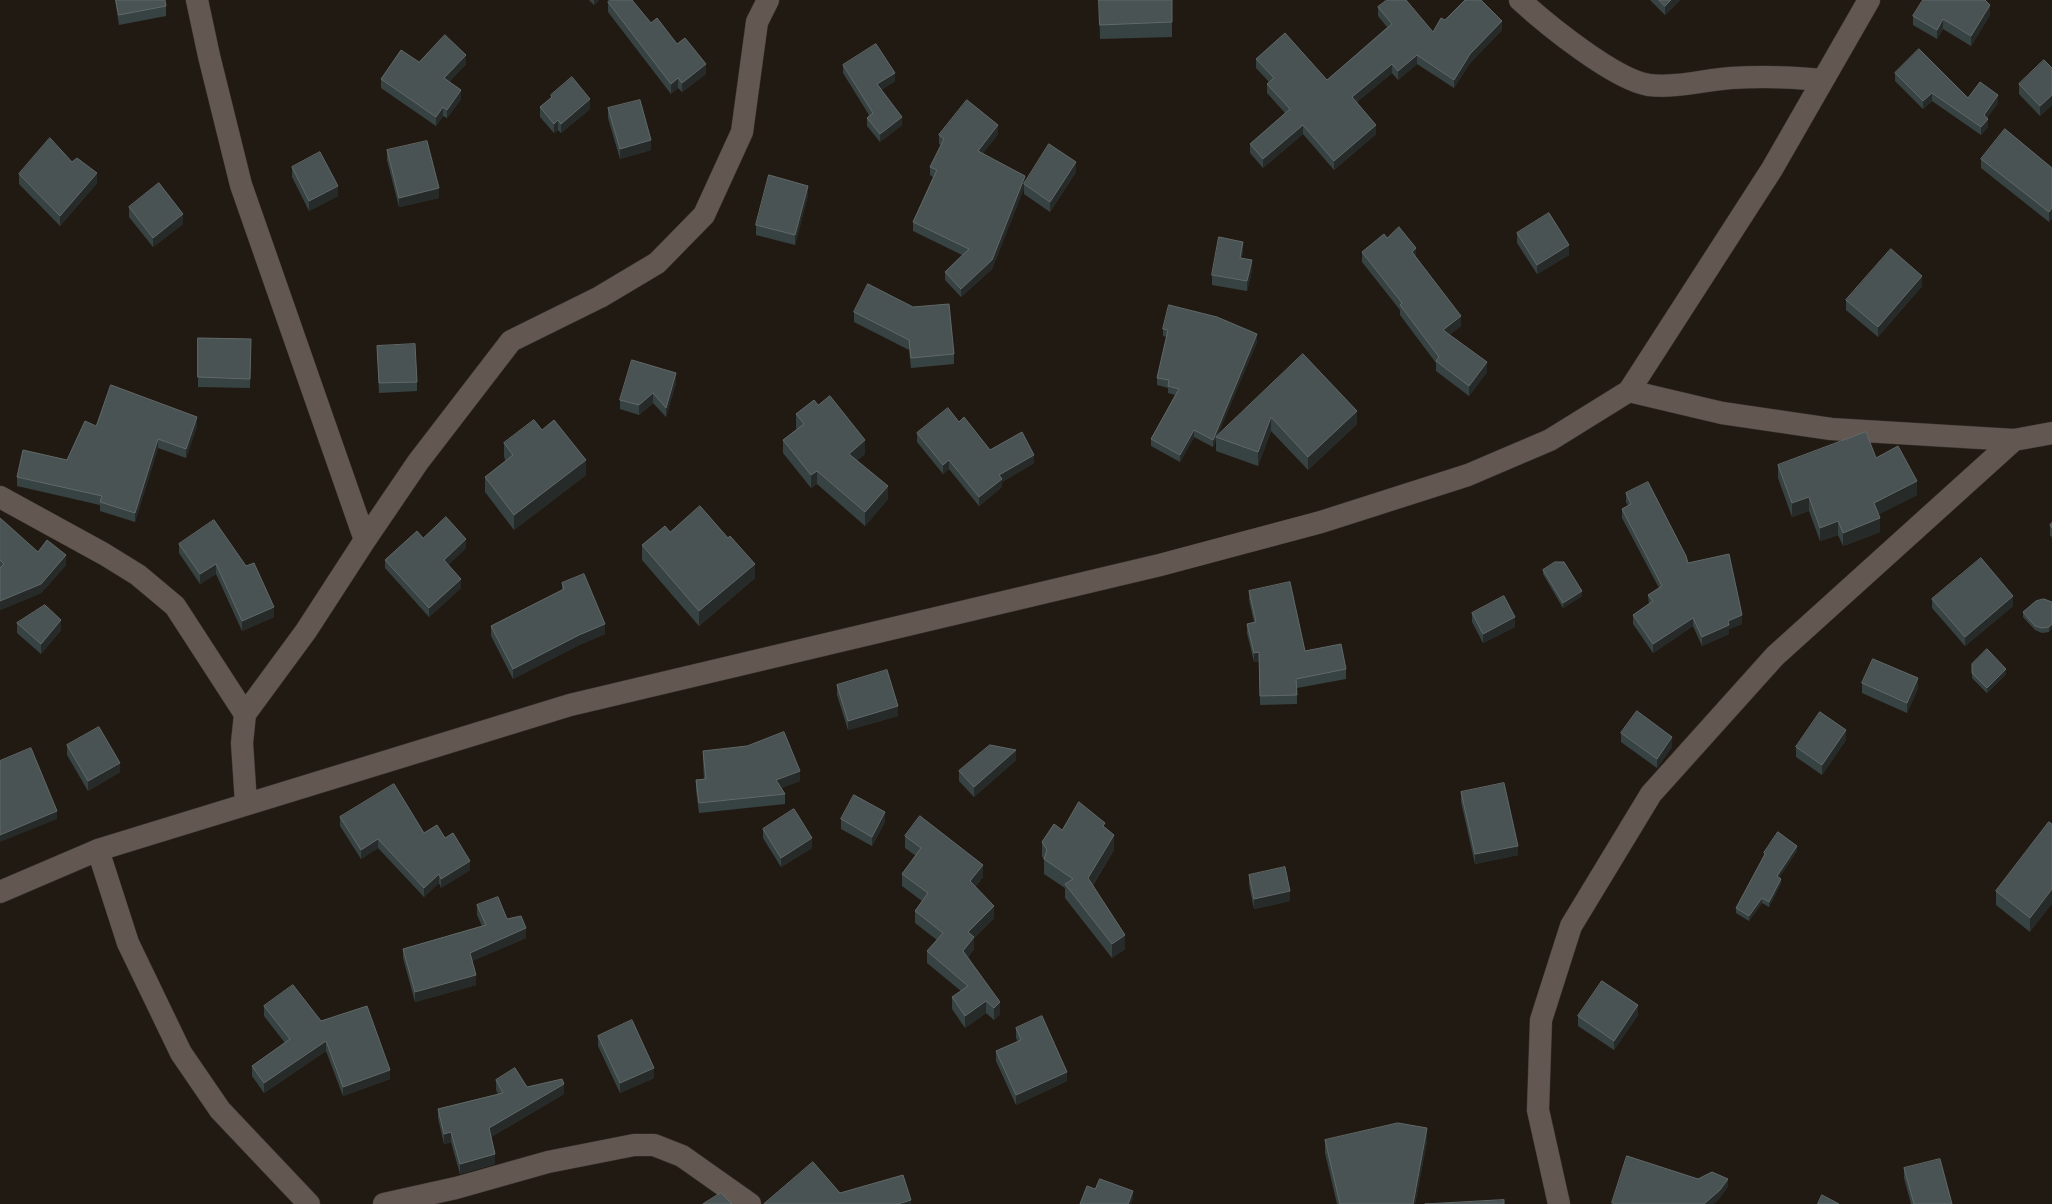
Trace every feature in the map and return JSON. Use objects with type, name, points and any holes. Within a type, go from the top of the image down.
[{"type":"street","points":[[197,0],[241,185],[365,540]]},
{"type":"street","points":[[246,804],[242,743],[245,714],[306,631],[418,462],[511,341],[600,297],[657,263],[704,215],[742,132],[757,22],[768,0]]},
{"type":"street","points":[[1520,0],[1537,16],[1598,61],[1623,76],[1648,85],[1685,84],[1731,78],[1787,77],[1822,80]]},
{"type":"street","points":[[0,892],[98,850],[570,705],[1152,567],[1321,522],[1468,476],[1550,440],[1629,391],[1772,169],[1869,0]]},
{"type":"street","points":[[1629,391],[1722,413],[1831,429],[2014,440],[2052,433]]},
{"type":"street","points":[[1559,1204],[1538,1110],[1541,1020],[1571,926],[1651,794],[1775,656],[2014,440]]},
{"type":"street","points":[[0,497],[138,575],[176,606],[245,714]]},
{"type":"street","points":[[98,850],[128,943],[180,1052],[220,1110],[309,1204]]},
{"type":"street","points":[[384,1204],[456,1188],[548,1162],[634,1145],[654,1145],[682,1156],[750,1204]]},
{"type":"building","points":[[116,0],[165,0],[166,6],[119,15]]},
{"type":"building","points":[[610,0],[632,0],[651,23],[657,18],[677,44],[685,38],[706,64],[682,83],[678,78],[671,84],[608,2]]},
{"type":"building","points":[[1099,0],[1172,0],[1172,22],[1100,25]]},
{"type":"building","points":[[1387,0],[1406,0],[1433,32],[1441,18],[1445,20],[1465,0],[1481,0],[1502,21],[1470,54],[1454,80],[1417,55],[1398,71],[1392,64],[1352,97],[1376,125],[1334,161],[1303,125],[1263,159],[1250,144],[1290,109],[1267,84],[1274,78],[1256,59],[1285,33],[1327,80],[1392,24],[1378,7]]},
{"type":"building","points":[[1659,0],[1671,0],[1665,6]]},
{"type":"building","points":[[1923,0],[1985,0],[1990,5],[1971,36],[1943,19],[1937,30],[1913,16]]},
{"type":"building","points":[[445,35],[466,55],[444,78],[461,90],[447,110],[443,107],[436,117],[381,79],[401,50],[419,62]]},
{"type":"building","points":[[876,44],[895,73],[877,84],[902,117],[880,134],[867,118],[873,113],[843,65]]},
{"type":"building","points":[[1919,49],[1968,98],[1980,82],[1998,95],[1984,115],[1988,119],[1981,127],[1932,93],[1923,101],[1895,73]]},
{"type":"building","points":[[2044,60],[2052,68],[2052,95],[2040,106],[2019,84]]},
{"type":"building","points":[[572,77],[590,99],[561,124],[558,120],[554,124],[540,107],[552,97],[551,95]]},
{"type":"building","points":[[640,100],[651,140],[620,149],[608,108]]},
{"type":"building","points":[[967,100],[998,125],[978,151],[1025,176],[992,260],[961,289],[945,272],[969,249],[913,222],[937,170],[930,167],[944,139],[939,135]]},
{"type":"building","points":[[2005,129],[2052,168],[2052,208],[2049,212],[1981,159]]},
{"type":"building","points":[[50,138],[72,162],[77,158],[97,173],[60,216],[19,174]]},
{"type":"building","points":[[427,141],[439,188],[399,198],[387,150]]},
{"type":"building","points":[[1049,144],[1076,162],[1050,202],[1024,184]]},
{"type":"building","points":[[320,152],[338,186],[309,201],[292,167]]},
{"type":"building","points":[[769,175],[808,186],[795,235],[756,225]]},
{"type":"building","points":[[159,183],[183,214],[153,238],[129,207]]},
{"type":"building","points":[[1549,213],[1569,245],[1537,265],[1517,233]]},
{"type":"building","points":[[1399,227],[1416,248],[1412,252],[1461,316],[1443,330],[1487,362],[1469,386],[1436,361],[1439,357],[1400,305],[1402,303],[1362,252],[1384,234],[1387,238]]},
{"type":"building","points":[[1219,237],[1243,242],[1240,258],[1252,260],[1247,281],[1212,275]]},
{"type":"building","points":[[1891,249],[1922,276],[1878,327],[1846,300]]},
{"type":"building","points":[[868,284],[913,307],[949,304],[954,354],[911,358],[909,340],[854,312]]},
{"type":"building","points":[[1169,305],[1217,317],[1257,334],[1213,440],[1194,430],[1180,455],[1151,439],[1179,389],[1168,386],[1169,380],[1157,378],[1168,330],[1163,329]]},
{"type":"building","points":[[198,338],[251,339],[250,379],[198,377]]},
{"type":"building","points":[[415,344],[417,382],[379,383],[377,346]]},
{"type":"building","points":[[1303,354],[1357,411],[1308,457],[1271,417],[1258,452],[1216,437]]},
{"type":"building","points":[[632,360],[676,373],[666,408],[653,393],[639,405],[620,400]]},
{"type":"building","points":[[111,385],[197,417],[186,449],[158,439],[135,513],[100,502],[102,496],[17,477],[23,450],[67,460],[85,421],[96,426]]},
{"type":"building","points":[[830,396],[865,440],[849,454],[888,486],[865,512],[817,471],[811,475],[783,440],[804,424],[796,414],[814,400],[818,405]]},
{"type":"building","points":[[948,408],[959,422],[964,417],[990,450],[1022,432],[1034,455],[999,475],[1002,479],[979,497],[949,460],[943,465],[917,433]]},
{"type":"building","points":[[534,420],[542,430],[554,420],[586,460],[514,515],[485,477],[513,455],[504,443]]},
{"type":"building","points":[[1866,432],[1876,458],[1898,446],[1917,481],[1874,503],[1880,518],[1843,533],[1838,521],[1820,528],[1809,497],[1792,503],[1778,465]]},
{"type":"building","points":[[1648,482],[1686,556],[1688,563],[1729,554],[1742,615],[1728,621],[1729,625],[1702,637],[1693,618],[1653,644],[1633,615],[1653,601],[1648,595],[1662,586],[1622,509],[1631,504],[1626,493]]},
{"type":"building","points":[[700,506],[728,538],[730,536],[755,564],[699,611],[642,545],[665,526],[670,532]]},
{"type":"building","points":[[446,517],[466,539],[444,560],[461,579],[429,608],[385,560],[417,531],[423,538]]},
{"type":"building","points":[[0,518],[38,552],[47,540],[66,555],[41,584],[0,601],[0,568],[4,564],[0,560]]},
{"type":"building","points":[[214,520],[246,566],[254,563],[274,607],[242,621],[216,564],[200,574],[179,544]]},
{"type":"building","points":[[1981,558],[2013,596],[1965,637],[1932,599]]},
{"type":"building","points":[[1555,562],[1564,562],[1582,591],[1563,603],[1543,570]]},
{"type":"building","points":[[584,574],[605,624],[579,635],[513,669],[491,626],[564,589],[562,583]]},
{"type":"building","points":[[1290,582],[1305,651],[1341,644],[1346,669],[1296,679],[1297,695],[1260,696],[1259,652],[1254,653],[1247,624],[1256,622],[1249,591]]},
{"type":"building","points":[[1504,596],[1515,617],[1483,634],[1472,613]]},
{"type":"building","points":[[2044,599],[2052,602],[2052,624],[2049,627],[2042,628],[2035,626],[2023,612],[2036,601]]},
{"type":"building","points":[[45,605],[61,620],[41,644],[17,623]]},
{"type":"building","points":[[1987,649],[2006,669],[1987,688],[1972,673],[1972,664]]},
{"type":"building","points":[[1873,659],[1918,678],[1907,703],[1862,683]]},
{"type":"building","points":[[887,670],[898,706],[848,721],[837,685]]},
{"type":"building","points":[[1637,711],[1672,737],[1657,759],[1621,733]]},
{"type":"building","points":[[1820,712],[1846,730],[1822,765],[1796,747]]},
{"type":"building","points":[[99,727],[120,763],[88,781],[67,745]]},
{"type":"building","points":[[784,732],[800,771],[776,780],[785,794],[699,803],[696,780],[706,779],[703,751],[747,746]]},
{"type":"building","points":[[990,745],[1016,750],[974,787],[959,771]]},
{"type":"building","points":[[31,748],[57,811],[0,835],[0,761]]},
{"type":"building","points":[[1504,783],[1518,846],[1475,854],[1461,792]]},
{"type":"building","points":[[394,784],[424,833],[437,825],[445,838],[453,833],[470,861],[441,879],[439,874],[424,888],[378,839],[361,850],[340,817]]},
{"type":"building","points":[[854,795],[885,812],[872,837],[841,819]]},
{"type":"building","points":[[1079,802],[1105,823],[1103,826],[1114,835],[1088,878],[1125,935],[1112,944],[1065,884],[1073,879],[1044,859],[1047,850],[1042,842],[1054,824],[1062,830]]},
{"type":"building","points":[[794,809],[812,838],[781,858],[763,829]]},
{"type":"building","points":[[920,816],[983,865],[970,881],[994,906],[968,932],[974,937],[963,951],[1000,1002],[994,1008],[986,1001],[965,1016],[952,997],[968,986],[927,951],[943,933],[915,911],[928,893],[902,874],[921,848],[905,836]]},
{"type":"building","points":[[2049,822],[2052,824],[2052,889],[2030,918],[1996,891]]},
{"type":"building","points":[[1778,832],[1797,846],[1777,876],[1781,879],[1769,902],[1762,898],[1749,916],[1736,908],[1765,854],[1764,853]]},
{"type":"building","points":[[1285,867],[1290,891],[1254,899],[1249,875]]},
{"type":"building","points":[[498,897],[507,919],[521,916],[526,928],[470,953],[476,975],[415,992],[403,949],[486,925],[477,905]]},
{"type":"building","points":[[1602,981],[1638,1005],[1614,1041],[1578,1016]]},
{"type":"building","points":[[293,985],[321,1021],[367,1006],[390,1070],[343,1087],[326,1041],[264,1083],[252,1066],[290,1039],[264,1006]]},
{"type":"building","points":[[1042,1016],[1067,1072],[1016,1095],[996,1051],[1021,1040],[1016,1028]]},
{"type":"building","points":[[632,1020],[654,1068],[620,1083],[598,1036]]},
{"type":"building","points":[[515,1068],[527,1087],[562,1079],[564,1084],[489,1128],[495,1154],[460,1164],[451,1132],[444,1134],[438,1109],[503,1093],[496,1080]]},
{"type":"building","points":[[1398,1123],[1427,1128],[1413,1204],[1340,1204],[1325,1140]]},
{"type":"building","points":[[1627,1156],[1698,1179],[1712,1172],[1728,1179],[1720,1190],[1704,1204],[1612,1203]]},
{"type":"building","points":[[1940,1159],[1952,1204],[1914,1204],[1904,1168]]},
{"type":"building","points":[[813,1162],[840,1193],[903,1175],[911,1200],[898,1204],[764,1204]]},
{"type":"building","points":[[1100,1179],[1133,1191],[1128,1204],[1080,1204],[1087,1186],[1095,1189]]},
{"type":"building","points":[[721,1193],[732,1204],[703,1204]]},
{"type":"building","points":[[1822,1195],[1839,1204],[1818,1204]]},
{"type":"building","points":[[1504,1200],[1504,1204],[1425,1204]]}]
